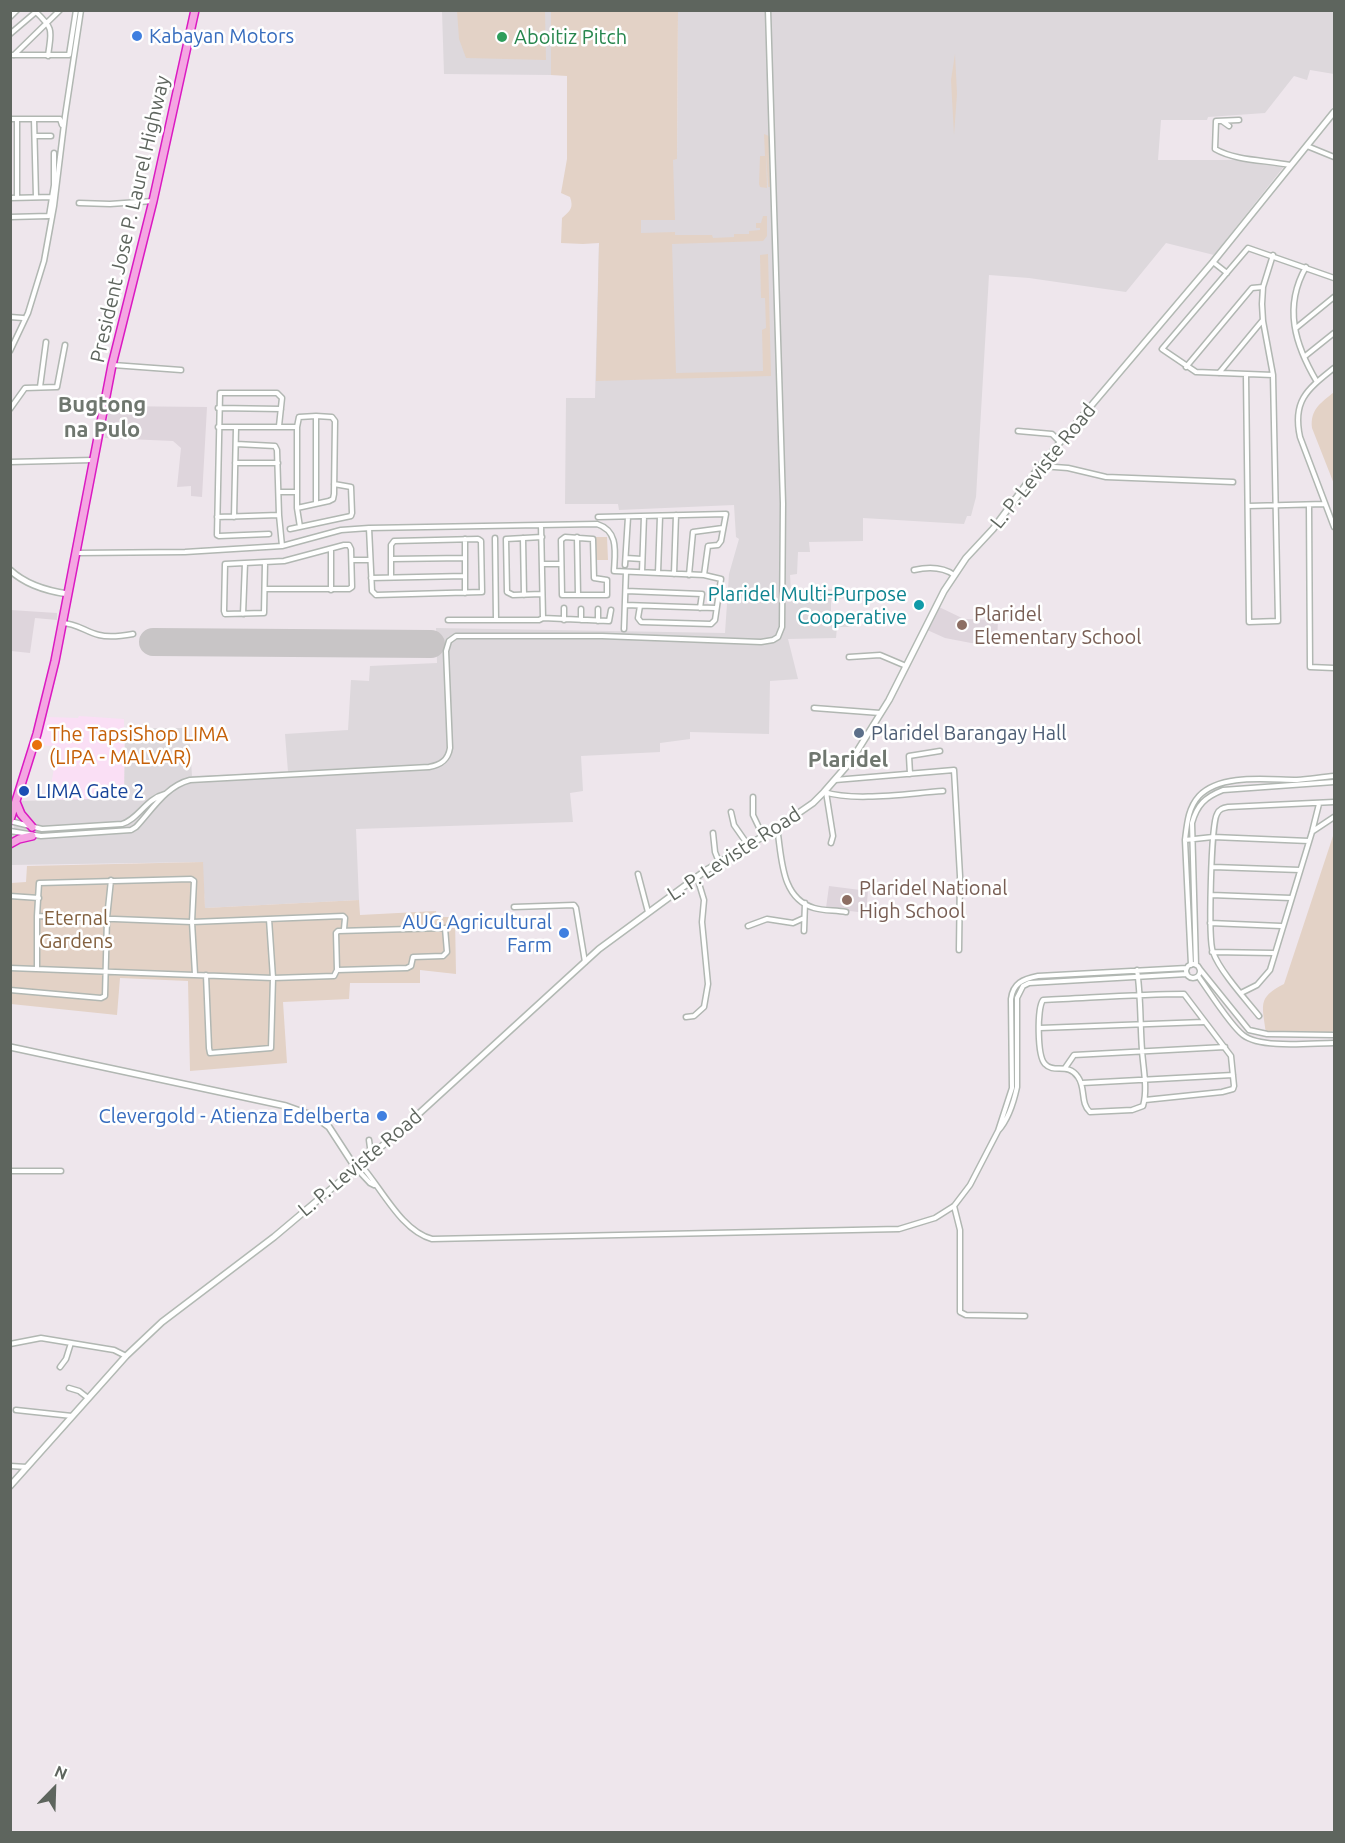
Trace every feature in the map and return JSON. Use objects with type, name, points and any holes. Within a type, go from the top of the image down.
[{"type":"highway","name":"President Jose P. Laurel Highway","points":[[10,821],[45,702],[112,365],[153,201],[195,10]]},
{"type":"highway","points":[[16,802],[21,814],[32,827]]},
{"type":"highway","points":[[10,844],[19,838],[32,836]]},
{"type":"main road","name":"L. P. Leviste Road","points":[[10,1486],[126,1356],[162,1322],[274,1237],[371,1155],[599,949],[697,877],[777,828],[825,792],[851,760],[880,713],[944,591],[966,558],[993,529],[1040,466],[1213,262],[1335,112]]},
{"type":"main road","points":[[10,570],[27,582],[48,591],[68,594]]},
{"type":"main road","points":[[10,1047],[286,1106],[314,1116],[329,1126],[352,1161],[358,1166]]},
{"type":"street","points":[[10,16],[17,10]]},
{"type":"street","points":[[12,55],[48,24],[60,10]]},
{"type":"street","points":[[12,55],[66,56],[70,54],[78,10]]},
{"type":"street","points":[[10,351],[28,313],[44,261],[54,206],[78,10]]},
{"type":"street","points":[[10,831],[32,836],[131,830],[165,794],[176,785],[190,780],[440,764],[447,758],[450,748],[446,651],[449,641],[456,636],[602,636],[761,642],[778,637],[782,627],[783,503],[768,10]]},
{"type":"street","points":[[10,34],[36,11],[51,30],[48,56]]},
{"type":"street","points":[[10,119],[60,119],[63,122],[61,131]]},
{"type":"street","points":[[17,119],[17,198]]},
{"type":"street","points":[[34,119],[36,197]]},
{"type":"street","points":[[1221,120],[1229,126]]},
{"type":"street","points":[[1239,120],[1221,120],[1215,123],[1214,146],[1216,150],[1234,157],[1255,158],[1290,165]]},
{"type":"street","points":[[34,136],[51,136]]},
{"type":"street","points":[[1306,146],[1335,157]]},
{"type":"street","points":[[10,217],[48,216],[53,197],[56,153],[47,153]]},
{"type":"street","points":[[10,198],[53,197]]},
{"type":"street","points":[[79,203],[110,204],[153,201]]},
{"type":"street","points":[[1273,375],[1196,372],[1162,349],[1248,248],[1274,255],[1335,278]]},
{"type":"street","points":[[1246,375],[1249,622],[1278,621],[1273,375],[1263,321],[1263,287],[1274,255]]},
{"type":"street","points":[[1213,262],[1227,273]]},
{"type":"street","points":[[1306,267],[1298,281],[1293,299],[1296,328],[1304,357],[1317,382]]},
{"type":"street","points":[[1186,367],[1252,288],[1263,287]]},
{"type":"street","points":[[1296,328],[1335,297]]},
{"type":"street","points":[[10,317],[23,318]]},
{"type":"street","points":[[1219,373],[1263,321]]},
{"type":"street","points":[[1304,357],[1335,333]]},
{"type":"street","points":[[40,387],[46,342]]},
{"type":"street","points":[[10,409],[25,388],[57,387],[65,345]]},
{"type":"street","points":[[112,365],[181,370]]},
{"type":"street","points":[[1335,368],[1307,392],[1301,402],[1297,423],[1300,437],[1335,527]]},
{"type":"street","points":[[269,534],[219,537],[217,535],[220,393],[277,393],[282,398],[279,426]]},
{"type":"street","points":[[218,408],[281,409]]},
{"type":"street","points":[[316,416],[316,503]]},
{"type":"street","points":[[297,508],[333,499],[335,421],[332,417],[299,417],[296,492],[297,508],[300,527]]},
{"type":"street","points":[[218,427],[297,427]]},
{"type":"street","points":[[234,517],[236,428]]},
{"type":"street","points":[[1018,430],[1052,434],[1060,442]]},
{"type":"street","points":[[236,444],[275,446],[277,450],[282,546]]},
{"type":"street","points":[[10,462],[94,460]]},
{"type":"street","points":[[235,463],[278,463]]},
{"type":"street","points":[[1040,466],[1068,468],[1106,477],[1233,482]]},
{"type":"street","points":[[290,530],[351,516],[351,487],[334,484]]},
{"type":"street","points":[[279,492],[296,492]]},
{"type":"street","points":[[1248,506],[1326,504]]},
{"type":"street","points":[[1309,505],[1310,667],[1335,668]]},
{"type":"street","points":[[598,517],[726,514],[721,541],[718,545],[708,546],[704,575]]},
{"type":"street","points":[[217,517],[279,515]]},
{"type":"street","points":[[674,574],[676,515]]},
{"type":"street","points":[[642,573],[644,516]]},
{"type":"street","points":[[658,573],[660,516]]},
{"type":"street","points":[[625,565],[628,517]]},
{"type":"street","points":[[76,553],[185,552],[282,546],[341,530],[369,528],[597,524],[610,531],[614,540],[614,571],[704,575],[721,579],[715,620],[711,624],[641,622],[638,618],[640,606]]},
{"type":"street","points":[[542,525],[543,617]]},
{"type":"street","points":[[369,528],[369,560],[373,594],[482,591],[481,542],[478,539],[392,542],[391,577]]},
{"type":"street","points":[[689,575],[693,532],[723,528]]},
{"type":"street","points":[[542,537],[506,538],[509,594],[542,594]]},
{"type":"street","points":[[565,537],[577,537],[593,539],[594,578],[607,580],[607,595],[562,595],[561,540],[565,537]]},
{"type":"street","points":[[577,537],[578,595]]},
{"type":"street","points":[[495,538],[496,620]]},
{"type":"street","points":[[523,538],[524,595]]},
{"type":"street","points":[[465,539],[465,593]]},
{"type":"street","points":[[265,562],[264,613],[228,614],[224,611],[223,568],[228,563],[284,561],[349,545],[352,560],[352,587],[348,589],[266,589]]},
{"type":"street","points":[[331,549],[331,590]]},
{"type":"street","points":[[391,559],[465,558]]},
{"type":"street","points":[[626,558],[642,559]]},
{"type":"street","points":[[352,560],[369,560]]},
{"type":"street","points":[[243,614],[245,563]]},
{"type":"street","points":[[542,564],[561,564]]},
{"type":"street","points":[[914,570],[945,570],[954,575]]},
{"type":"street","points":[[624,629],[626,572]]},
{"type":"street","points":[[371,578],[465,576]]},
{"type":"street","points":[[626,591],[702,594],[700,608]]},
{"type":"street","points":[[625,605],[715,608]]},
{"type":"street","points":[[564,608],[564,620]]},
{"type":"street","points":[[581,609],[581,620]]},
{"type":"street","points":[[598,609],[598,621]]},
{"type":"street","points":[[448,620],[543,617],[609,621],[611,610]]},
{"type":"street","points":[[62,623],[69,623],[100,636],[117,637],[133,634]]},
{"type":"street","points":[[849,657],[880,655],[906,666]]},
{"type":"street","points":[[814,708],[880,713]]},
{"type":"street","points":[[910,774],[909,756],[940,751]]},
{"type":"street","points":[[834,780],[954,770],[960,876],[958,950]]},
{"type":"street","points":[[1335,776],[1299,780],[1253,779],[1223,783],[1208,789],[1198,797],[1187,820],[1185,840],[1193,966],[1198,976],[1240,1032],[1251,1040],[1335,1043]]},
{"type":"street","points":[[1187,974],[1193,966],[1192,823],[1202,801],[1223,790],[1335,782]]},
{"type":"street","points":[[831,843],[833,836],[825,792],[836,795],[880,796],[943,791]]},
{"type":"street","points":[[10,821],[42,829],[122,824],[130,820],[150,800],[165,794]]},
{"type":"street","points":[[753,797],[753,815],[763,836]]},
{"type":"street","points":[[1259,1016],[1212,952],[1210,895],[1213,837],[1217,814],[1222,809],[1335,802]]},
{"type":"street","points":[[1241,993],[1257,985],[1270,970],[1319,804]]},
{"type":"street","points":[[140,810],[146,816]]},
{"type":"street","points":[[731,812],[734,825],[748,845]]},
{"type":"street","points":[[1312,832],[1335,817]]},
{"type":"street","points":[[777,828],[786,881],[790,889],[815,908],[846,912]]},
{"type":"street","points":[[713,832],[715,852],[719,862]]},
{"type":"street","points":[[1185,840],[1213,837],[1309,841]]},
{"type":"street","points":[[1213,867],[1300,870]]},
{"type":"street","points":[[638,874],[648,912]]},
{"type":"street","points":[[686,1017],[694,1016],[704,1007],[708,984],[702,922],[704,900],[697,877]]},
{"type":"street","points":[[37,969],[39,883],[193,879],[192,921],[195,974]]},
{"type":"street","points":[[10,990],[101,998],[105,996],[107,918],[111,880]]},
{"type":"street","points":[[1210,895],[1291,898]]},
{"type":"street","points":[[10,896],[39,898]]},
{"type":"street","points":[[804,931],[806,903]]},
{"type":"street","points":[[514,907],[574,905],[585,962]]},
{"type":"street","points":[[37,916],[192,921],[343,916],[345,918],[344,929]]},
{"type":"street","points":[[748,926],[767,919],[793,923],[804,918]]},
{"type":"street","points":[[206,975],[210,1053],[271,1048],[273,1044],[273,978],[269,919]]},
{"type":"street","points":[[1210,923],[1282,926]]},
{"type":"street","points":[[10,968],[273,978],[334,976],[337,970],[336,933],[338,931],[344,929],[445,928],[447,952],[443,956],[413,957],[411,966],[407,968],[337,970]]},
{"type":"street","points":[[1212,952],[1274,953]]},
{"type":"street","points":[[358,1166],[370,1183],[417,1234],[432,1239],[899,1229],[935,1218],[954,1206],[970,1185],[998,1131],[1012,1088],[1011,999],[1018,982],[1025,978],[1038,976],[1193,966]]},
{"type":"street","points":[[1193,966],[1249,1030],[1267,1034],[1335,1035]]},
{"type":"street","points":[[1137,970],[1140,996],[1145,1100],[1143,1106],[1139,1109],[1090,1112],[1084,1105],[1082,1083],[1072,1070],[1049,1067],[1043,1061],[1040,1052],[1040,1007],[1043,1000],[1140,996],[1184,994],[1231,1056],[1233,1089],[1145,1100]]},
{"type":"street","points":[[998,1131],[1003,1126],[1017,1087],[1017,998],[1023,986],[1029,983],[1187,974],[1190,977],[1198,976]]},
{"type":"street","points":[[1040,1028],[1205,1022]]},
{"type":"street","points":[[1065,1069],[1074,1055],[1225,1047]]},
{"type":"street","points":[[1082,1083],[1233,1075]]},
{"type":"street","points":[[369,1140],[371,1155]]},
{"type":"street","points":[[10,1171],[61,1171]]},
{"type":"street","points":[[954,1206],[960,1230],[960,1312],[966,1315],[1026,1316]]},
{"type":"street","points":[[10,1344],[41,1338],[114,1350],[126,1356]]},
{"type":"street","points":[[60,1367],[66,1359],[71,1343]]},
{"type":"street","points":[[69,1388],[82,1392],[88,1398]]},
{"type":"street","points":[[16,1410],[72,1416]]},
{"type":"street","points":[[10,1466],[28,1467]]},
{"type":"shaded area","points":[[442,11],[551,11],[551,75],[444,74]]},
{"type":"shaded area","points":[[678,11],[1334,11],[1334,74],[1310,70],[1307,80],[1294,76],[1265,113],[1208,117],[1207,120],[1161,120],[1158,160],[1255,160],[1285,165],[1214,255],[1166,243],[1126,292],[1029,278],[989,275],[976,497],[971,516],[967,516],[964,524],[863,518],[863,541],[809,542],[810,552],[798,552],[797,574],[790,575],[791,591],[850,588],[851,598],[831,599],[831,614],[852,614],[852,627],[837,627],[836,638],[788,639],[798,679],[770,681],[769,734],[690,732],[690,739],[660,743],[660,752],[581,756],[583,791],[570,793],[573,822],[356,829],[359,900],[205,908],[202,862],[11,865],[10,841],[21,801],[124,798],[125,728],[189,728],[192,776],[288,772],[285,734],[348,730],[351,680],[369,681],[370,666],[437,663],[436,628],[725,633],[729,574],[739,539],[736,537],[734,505],[619,510],[618,504],[565,504],[566,398],[595,398],[599,242],[632,161],[677,159]]},
{"type":"shaded area","points":[[109,406],[207,407],[202,497],[191,496],[191,486],[177,487],[181,448],[173,441],[105,438]]},
{"type":"shaded area","name":"Plaridel Elementary School","points":[[937,606],[964,619],[998,620],[997,643],[971,643],[945,638],[925,629]]},
{"type":"shaded area","points":[[10,610],[57,613],[57,620],[35,618],[30,653],[11,651]]},
{"type":"shaded area","points":[[79,716],[124,719],[125,798],[59,801],[60,786],[51,786],[60,747],[40,745],[47,717],[78,718]]},
{"type":"shaded area","name":"Plaridel National High School","points":[[829,886],[868,891],[866,913],[826,908]]},
{"type":"green space","name":"Aboitiz Pitch","points":[[457,11],[545,11],[546,60],[466,58],[459,39]]},
{"type":"green space","points":[[551,11],[678,11],[677,159],[673,160],[675,220],[641,220],[641,233],[675,232],[675,235],[734,237],[734,234],[749,234],[749,231],[760,230],[756,228],[756,223],[761,223],[763,216],[767,216],[767,236],[763,241],[672,244],[676,373],[763,371],[762,330],[766,328],[765,298],[761,298],[760,255],[768,254],[771,376],[596,381],[599,243],[561,243],[562,218],[572,204],[570,197],[561,193],[567,159],[567,76],[551,75]]},
{"type":"green space","points":[[955,54],[957,94],[954,135],[951,80]]},
{"type":"green space","points":[[764,134],[769,136],[770,187],[768,187],[766,151],[767,188],[760,187],[759,184],[760,156],[765,156]]},
{"type":"green space","points":[[1334,392],[1334,484],[1312,428],[1312,421],[1317,407]]},
{"type":"green space","points":[[595,537],[607,537],[608,560],[596,560]]},
{"type":"green space","points":[[1334,833],[1334,1030],[1330,1034],[1266,1034],[1263,1004],[1269,994],[1284,984]]},
{"type":"green space","name":"Eternal Gardens","points":[[203,862],[205,908],[359,900],[360,915],[436,911],[437,917],[455,917],[456,974],[420,970],[420,983],[350,983],[349,999],[283,1002],[287,1063],[190,1071],[188,981],[120,978],[117,1015],[11,1004],[11,883],[26,882],[27,866]]},
{"type":"runway","points":[[153,642],[431,644]]},
{"type":"place","name":"Kabayan Motors","points":[[137,36]]},
{"type":"place","name":"Aboitiz Pitch","points":[[502,37]]},
{"type":"place","name":"Plaridel Multi-Purpose Cooperative","points":[[919,605]]},
{"type":"place","name":"Plaridel Elementary School","points":[[962,625]]},
{"type":"place","name":"Plaridel Barangay Hall","points":[[859,733]]},
{"type":"place","name":"The TapsiShop LIMA (LIPA - MALVAR)","points":[[37,745]]},
{"type":"place","name":"LIMA Gate 2","points":[[24,791]]},
{"type":"place","name":"Plaridel National High School","points":[[847,900]]},
{"type":"place","name":"AUG Agricultural Farm","points":[[564,933]]},
{"type":"place","name":"Clevergold - Atienza Edelberta","points":[[382,1116]]},
{"type":"district","name":"Bugtong na Pulo","points":[[102,418]]},
{"type":"district","name":"Plaridel","points":[[848,760]]}]
